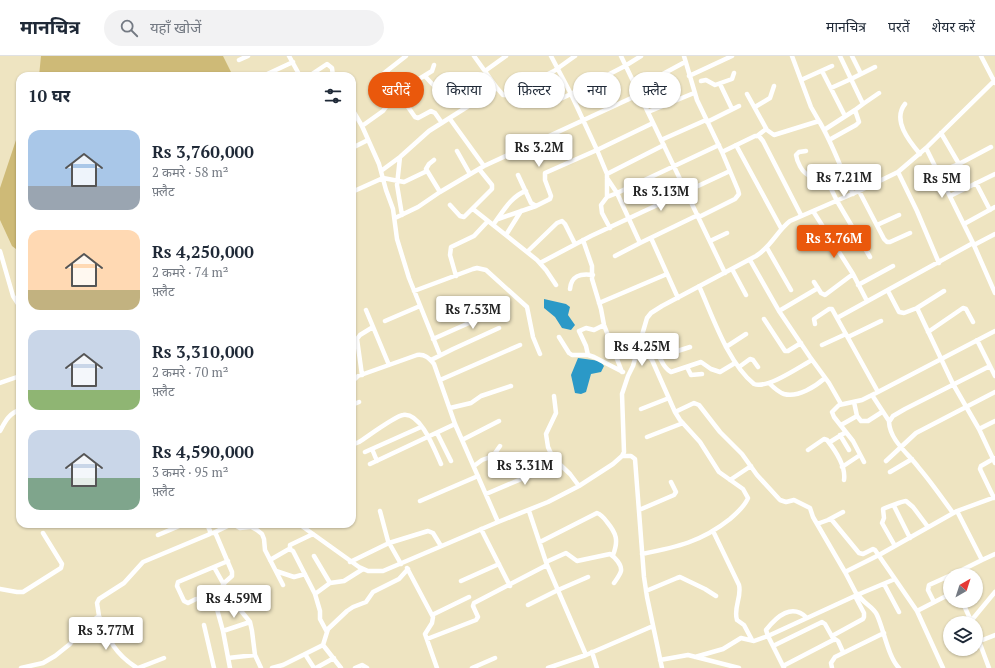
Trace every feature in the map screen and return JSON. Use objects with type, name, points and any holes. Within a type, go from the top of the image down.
[{"type":"street","points":[[239,60],[248,56]]},
{"type":"street","points":[[289,56],[298,72]]},
{"type":"street","points":[[474,56],[485,72],[506,56]]},
{"type":"street","points":[[551,56],[571,94],[597,150],[607,176],[630,218],[640,243]]},
{"type":"street","points":[[381,171],[400,157],[422,136],[497,88],[503,95],[507,95],[557,68],[575,56]]},
{"type":"street","points":[[621,56],[629,74]]},
{"type":"street","points":[[565,97],[642,56]]},
{"type":"street","points":[[615,256],[737,197],[739,194],[719,145],[694,93],[684,56]]},
{"type":"street","points":[[689,76],[732,56]]},
{"type":"street","points":[[792,56],[811,107],[829,140],[853,194]]},
{"type":"street","points":[[840,56],[863,104]]},
{"type":"street","points":[[852,56],[861,74]]},
{"type":"street","points":[[305,528],[350,562],[363,569],[375,572],[383,571],[498,522],[529,511],[578,486],[613,464],[622,456],[624,448],[621,401],[622,394],[638,351],[647,318],[656,310],[750,260],[767,248],[781,228],[790,221],[853,194],[898,172],[920,154],[995,81],[980,56]]},
{"type":"street","points":[[387,71],[404,57]]},
{"type":"street","points":[[272,72],[293,62]]},
{"type":"street","points":[[666,72],[685,62]]},
{"type":"street","points":[[315,72],[327,64],[332,68],[332,72]]},
{"type":"street","points":[[432,83],[426,76],[434,70],[434,65]]},
{"type":"street","points":[[801,80],[832,66]]},
{"type":"street","points":[[830,88],[875,67]]},
{"type":"street","points":[[822,71],[845,116]]},
{"type":"street","points":[[701,81],[706,80],[715,85],[720,84],[732,79],[734,73]]},
{"type":"street","points":[[720,84],[732,110]]},
{"type":"street","points":[[755,107],[770,98],[774,86]]},
{"type":"street","points":[[648,112],[694,93]]},
{"type":"street","points":[[824,130],[879,93]]},
{"type":"street","points":[[747,94],[766,128],[772,134],[777,134],[819,121]]},
{"type":"street","points":[[395,218],[418,207],[484,166],[629,99]]},
{"type":"street","points":[[905,104],[901,111],[901,121],[909,139],[920,154]]},
{"type":"street","points":[[607,176],[663,142],[739,106]]},
{"type":"street","points":[[362,126],[384,108]]},
{"type":"street","points":[[408,108],[414,117],[418,118],[428,112],[433,111],[442,123]]},
{"type":"street","points":[[646,108],[725,272]]},
{"type":"street","points":[[829,140],[858,124],[859,120],[855,110]]},
{"type":"street","points":[[356,117],[362,126],[381,171],[395,218],[397,239],[414,291],[440,355]]},
{"type":"street","points":[[450,119],[484,166]]},
{"type":"street","points":[[498,219],[536,206],[550,199],[551,196],[544,177],[546,173],[653,123]]},
{"type":"street","points":[[722,152],[757,136],[766,128]]},
{"type":"street","points":[[940,133],[959,164]]},
{"type":"street","points":[[757,136],[762,141],[802,215]]},
{"type":"street","points":[[356,146],[368,140]]},
{"type":"street","points":[[610,228],[600,208],[602,202],[607,197],[719,145]]},
{"type":"street","points":[[736,145],[781,228]]},
{"type":"street","points":[[938,172],[959,164],[991,146]]},
{"type":"street","points":[[926,148],[974,244],[995,293]]},
{"type":"street","points":[[457,151],[470,174]]},
{"type":"street","points":[[806,151],[799,152],[796,155],[803,172],[808,175],[818,171],[823,172],[837,201],[870,257]]},
{"type":"street","points":[[400,157],[397,181],[402,215]]},
{"type":"street","points":[[356,190],[383,178],[404,182],[427,170],[427,166],[434,160]]},
{"type":"street","points":[[450,205],[462,217],[465,216],[493,187],[479,169]]},
{"type":"street","points":[[427,170],[440,192]]},
{"type":"street","points":[[540,263],[583,240],[730,171]]},
{"type":"street","points":[[898,172],[917,211],[939,263]]},
{"type":"street","points":[[518,174],[531,203],[536,206]]},
{"type":"street","points":[[950,196],[995,174]]},
{"type":"street","points":[[607,176],[607,197]]},
{"type":"street","points":[[964,224],[993,208],[976,183]]},
{"type":"street","points":[[494,225],[517,195],[526,191]]},
{"type":"street","points":[[859,191],[884,240],[890,242],[910,233]]},
{"type":"street","points":[[473,209],[540,263],[550,274],[556,285]]},
{"type":"street","points":[[506,235],[521,211]]},
{"type":"street","points":[[813,211],[853,274],[867,301]]},
{"type":"street","points":[[877,225],[899,215]]},
{"type":"street","points":[[456,276],[450,255],[451,247],[474,236],[488,221]]},
{"type":"street","points":[[527,252],[557,222],[560,221],[565,224],[575,244]]},
{"type":"street","points":[[710,241],[727,233]]},
{"type":"street","points":[[837,318],[995,234]]},
{"type":"street","points":[[651,238],[678,298]]},
{"type":"street","points":[[583,240],[592,266],[592,279],[604,326],[622,372]]},
{"type":"street","points":[[767,248],[791,290]]},
{"type":"street","points":[[0,254],[13,296],[16,301]]},
{"type":"street","points":[[750,260],[779,311],[841,404]]},
{"type":"street","points":[[858,285],[893,266]]},
{"type":"street","points":[[414,291],[478,268],[486,270],[522,302],[528,310],[533,337],[540,354]]},
{"type":"street","points":[[732,269],[746,296]]},
{"type":"street","points":[[570,289],[570,282],[573,278],[585,274],[593,274]]},
{"type":"street","points":[[599,303],[667,274]]},
{"type":"street","points":[[814,282],[821,293],[825,295],[853,274]]},
{"type":"street","points":[[699,286],[726,347],[737,365],[754,384],[763,385],[769,383],[812,360]]},
{"type":"street","points":[[779,311],[818,288]]},
{"type":"street","points":[[888,291],[899,312],[904,313],[917,308],[944,291]]},
{"type":"street","points":[[386,321],[420,306]]},
{"type":"street","points":[[434,339],[505,307]]},
{"type":"street","points":[[845,572],[880,555],[928,526],[955,512],[995,497],[980,469],[981,466],[994,460],[953,384],[917,308]]},
{"type":"street","points":[[928,332],[963,308],[966,309],[973,322]]},
{"type":"street","points":[[815,324],[814,319],[829,309],[832,309],[878,392]]},
{"type":"street","points":[[366,310],[389,365]]},
{"type":"street","points":[[764,319],[785,351],[788,351],[801,343]]},
{"type":"street","points":[[822,345],[881,321]]},
{"type":"street","points":[[588,355],[586,346],[579,331],[586,328],[594,330],[604,326]]},
{"type":"street","points":[[362,375],[357,339],[360,335],[373,327]]},
{"type":"street","points":[[431,360],[499,328]]},
{"type":"street","points":[[864,462],[853,441],[834,417],[832,412],[836,406],[854,402],[872,395],[995,331]]},
{"type":"street","points":[[726,347],[746,334]]},
{"type":"street","points":[[559,337],[569,353],[572,355],[588,355],[601,360],[628,376]]},
{"type":"street","points":[[977,340],[995,376]]},
{"type":"street","points":[[440,380],[520,345]]},
{"type":"street","points":[[659,357],[690,347]]},
{"type":"street","points":[[638,351],[652,360],[675,412],[700,442],[719,472],[743,489],[748,498],[742,508],[734,516],[704,536],[685,544],[642,554]]},
{"type":"street","points":[[644,354],[652,353],[659,357],[666,369],[671,372],[700,362],[720,372],[750,359],[753,360],[758,367]]},
{"type":"street","points":[[356,378],[421,354],[431,360],[462,440],[498,522]]},
{"type":"street","points":[[889,421],[893,416],[990,366]]},
{"type":"street","points":[[687,367],[690,374],[693,376],[702,374]]},
{"type":"street","points":[[0,383],[16,377]]},
{"type":"street","points":[[769,383],[780,392],[789,395],[813,388],[825,378]]},
{"type":"street","points":[[450,408],[471,403],[481,396],[511,386]]},
{"type":"street","points":[[886,461],[916,433],[995,392]]},
{"type":"street","points":[[872,395],[889,421],[893,437],[955,512],[982,560]]},
{"type":"street","points":[[554,396],[556,413],[547,430],[546,438],[550,453],[554,459],[570,474],[578,486]]},
{"type":"street","points":[[641,409],[669,398]]},
{"type":"street","points":[[854,402],[857,416],[861,421],[865,422],[882,412]]},
{"type":"street","points":[[675,412],[694,403],[699,405],[720,432],[742,454],[780,500],[786,502],[794,500],[810,508],[817,524],[857,595],[864,613],[864,617],[833,638],[783,667],[766,632],[768,628],[784,613],[796,610],[803,613],[808,618]]},
{"type":"street","points":[[0,431],[9,417],[16,412]]},
{"type":"street","points":[[356,443],[402,415],[412,416],[418,421],[428,437],[441,464]]},
{"type":"street","points":[[841,425],[857,416]]},
{"type":"street","points":[[462,440],[499,421]]},
{"type":"street","points":[[979,430],[995,421]]},
{"type":"street","points":[[647,437],[683,423]]},
{"type":"street","points":[[370,464],[456,424]]},
{"type":"street","points":[[365,452],[421,427]]},
{"type":"street","points":[[830,442],[846,432]]},
{"type":"street","points":[[437,433],[451,460]]},
{"type":"street","points":[[840,435],[849,450]]},
{"type":"street","points":[[808,450],[824,439],[830,442],[842,466],[844,480]]},
{"type":"street","points":[[474,466],[482,460],[493,456],[500,446]]},
{"type":"street","points":[[372,449],[377,461]]},
{"type":"street","points":[[842,466],[860,455]]},
{"type":"street","points":[[622,456],[631,456],[635,460],[646,591],[662,668]]},
{"type":"street","points":[[486,494],[519,480],[554,459]]},
{"type":"street","points":[[890,472],[912,459]]},
{"type":"street","points":[[730,480],[751,466]]},
{"type":"street","points":[[420,501],[478,476]]},
{"type":"street","points":[[639,510],[674,495],[676,492],[671,482]]},
{"type":"street","points":[[895,546],[882,523],[884,518],[883,508],[894,506],[903,501],[908,502],[928,526]]},
{"type":"street","points":[[894,506],[910,538]]},
{"type":"street","points":[[380,511],[389,543],[402,563],[408,569],[432,615],[433,620],[426,632],[437,668]]},
{"type":"street","points":[[529,511],[547,563],[586,655]]},
{"type":"street","points":[[817,524],[843,512]]},
{"type":"street","points":[[540,542],[597,513],[602,515],[615,532],[616,538],[613,555]]},
{"type":"street","points":[[830,519],[859,553],[863,554],[874,549],[880,555],[917,611],[943,668]]},
{"type":"street","points":[[158,536],[175,528]]},
{"type":"street","points":[[209,528],[228,561],[233,574],[223,584]]},
{"type":"street","points":[[164,658],[137,668],[126,660],[113,646],[99,616],[97,603],[99,599],[124,583],[142,563],[223,528]]},
{"type":"street","points":[[252,528],[262,534],[264,539],[264,547],[283,585]]},
{"type":"street","points":[[481,529],[510,586]]},
{"type":"street","points":[[350,562],[389,543],[428,531],[431,531],[441,546]]},
{"type":"street","points":[[713,531],[739,585],[740,592],[736,608],[736,618],[744,625],[752,641]]},
{"type":"street","points":[[0,589],[23,592],[61,568],[62,564],[43,533]]},
{"type":"street","points":[[270,560],[290,549],[290,545],[313,534]]},
{"type":"street","points":[[290,549],[293,551],[315,594],[320,611],[320,619],[326,632]]},
{"type":"street","points":[[427,639],[476,620],[478,617],[474,603],[510,586],[566,553],[569,554],[575,561],[608,554],[613,555],[617,560],[621,571],[614,583]]},
{"type":"street","points":[[966,568],[995,554]]},
{"type":"street","points":[[314,556],[330,583]]},
{"type":"street","points":[[196,599],[188,603],[185,602],[177,586],[178,583],[228,561]]},
{"type":"street","points":[[461,581],[499,564]]},
{"type":"street","points":[[214,567],[227,592],[250,622],[256,655],[261,668]]},
{"type":"street","points":[[315,594],[330,583],[344,581],[363,569]]},
{"type":"street","points":[[323,645],[328,629],[349,610],[365,603],[373,592],[399,579],[408,569]]},
{"type":"street","points":[[276,571],[294,577],[305,574]]},
{"type":"street","points":[[528,605],[588,577]]},
{"type":"street","points":[[646,591],[680,577],[705,588],[716,596]]},
{"type":"street","points":[[695,657],[723,648],[741,638],[746,638],[752,641],[768,636],[895,579]]},
{"type":"street","points":[[934,602],[928,590],[929,585],[943,579]]},
{"type":"street","points":[[884,584],[899,612]]},
{"type":"street","points":[[227,592],[216,599],[215,602],[223,631],[230,668]]},
{"type":"street","points":[[977,616],[995,592]]},
{"type":"street","points":[[857,595],[876,612],[894,660],[899,668]]},
{"type":"street","points":[[432,615],[468,597]]},
{"type":"street","points":[[917,611],[943,598]]},
{"type":"street","points":[[21,668],[43,663],[55,656],[70,644],[83,627],[99,616]]},
{"type":"street","points":[[223,631],[250,622]]},
{"type":"street","points":[[773,646],[819,622],[824,622],[833,638],[838,641],[843,652]]},
{"type":"street","points":[[204,625],[214,668]]},
{"type":"street","points":[[548,668],[586,655],[653,626]]},
{"type":"street","points":[[832,668],[832,660],[843,652],[884,633]]},
{"type":"street","points":[[983,640],[995,634]]},
{"type":"street","points":[[272,668],[284,666],[323,645]]},
{"type":"street","points":[[323,645],[341,668]]},
{"type":"street","points":[[983,651],[988,668]]},
{"type":"street","points":[[592,652],[597,668]]},
{"type":"street","points":[[305,654],[315,668],[334,658]]},
{"type":"street","points":[[228,658],[256,655]]},
{"type":"street","points":[[660,660],[684,656],[695,657],[739,668]]},
{"type":"street","points":[[472,668],[495,658]]},
{"type":"street","points":[[355,668],[362,665],[368,668]]},
{"type":"shaded area","points":[[41,56],[223,56],[231,72],[39,72]]},
{"type":"shaded area","points":[[16,140],[16,249],[12,246],[0,220],[0,188]]},
{"type":"water","points":[[544,299],[566,304],[570,307],[568,315],[575,325],[571,330],[562,328],[555,317],[544,308]]},
{"type":"water","points":[[578,358],[600,361],[604,366],[601,372],[591,374],[586,392],[581,394],[575,393],[571,375]]}]
